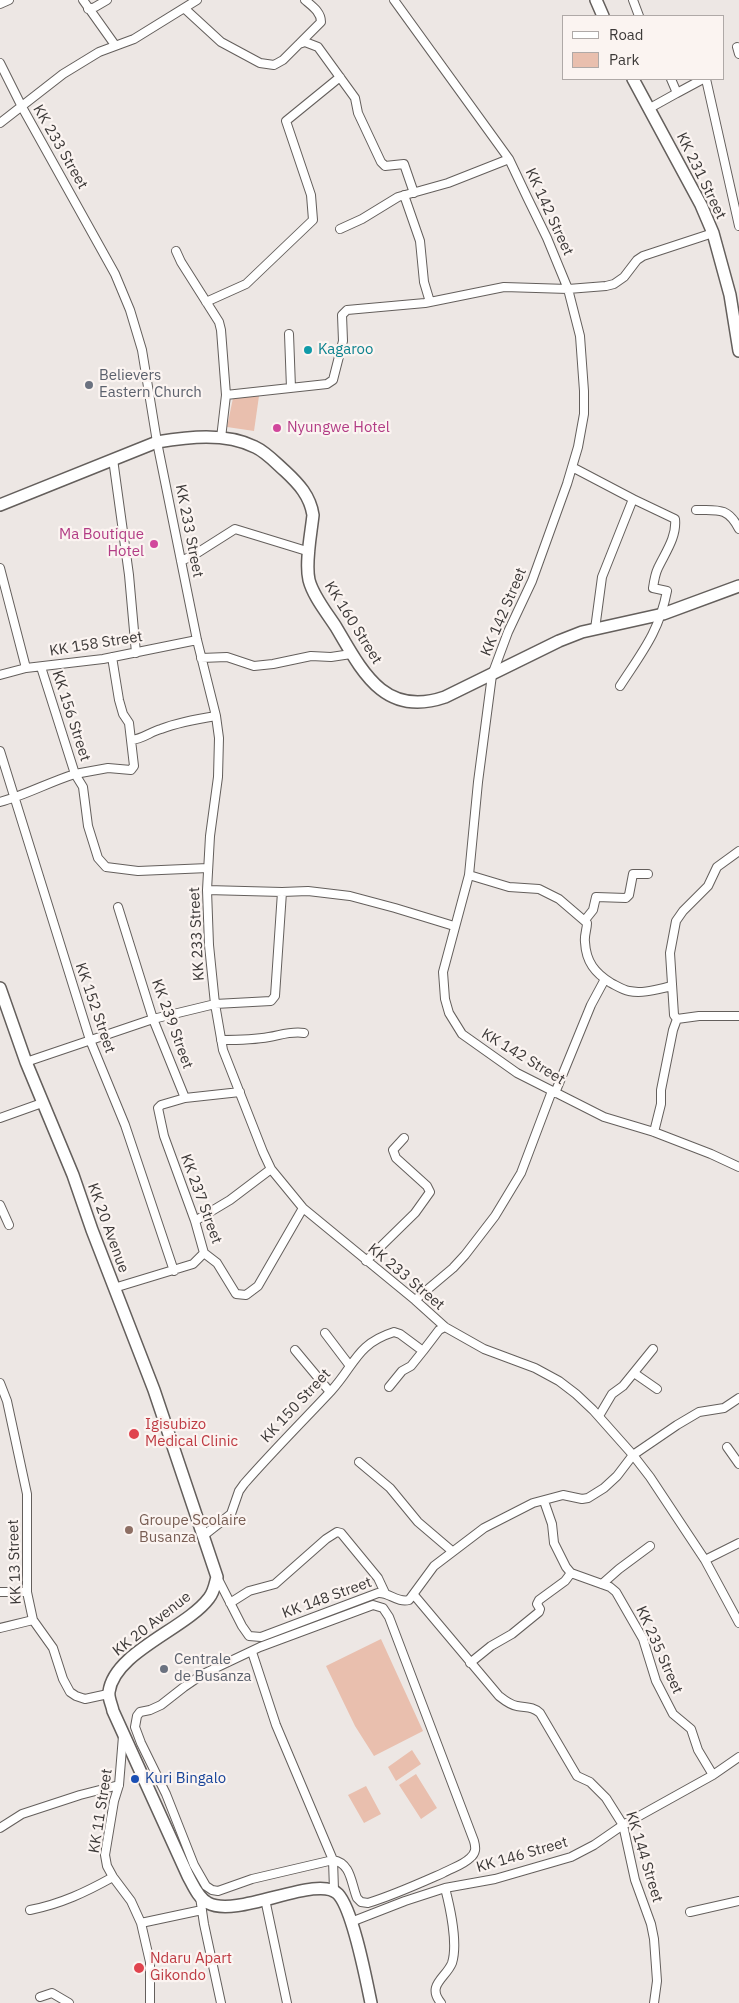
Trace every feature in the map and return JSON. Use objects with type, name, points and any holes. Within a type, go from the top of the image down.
[{"type":"main road","points":[[596,0],[602,15]]},
{"type":"main road","name":"KK 231 Street","points":[[634,80],[701,205],[712,233],[735,302],[739,351]]},
{"type":"main road","name":"KK 160 Street","points":[[0,505],[157,442],[182,438],[221,438],[240,441],[256,447],[302,487],[312,506],[309,579],[351,654],[373,682],[390,696],[407,703],[416,704],[430,702],[492,675],[559,641],[595,629],[662,614],[739,585]]},
{"type":"main road","name":"KK 20 Avenue","points":[[0,988],[26,1062],[73,1176],[154,1390],[217,1576],[212,1594],[199,1609],[118,1669],[108,1694]]},
{"type":"main road","points":[[108,1694],[113,1711],[188,1876],[200,1897],[209,1903],[220,1906],[236,1905],[318,1888],[334,1890],[341,1898],[351,1922],[371,2003]]},
{"type":"street","points":[[0,4],[9,0]]},
{"type":"street","points":[[83,0],[114,45]]},
{"type":"street","points":[[88,9],[96,8],[107,0]]},
{"type":"street","points":[[0,122],[22,107],[62,74],[99,52],[134,39],[197,0]]},
{"type":"street","points":[[184,8],[221,42],[260,63],[274,66],[283,60],[321,22],[321,17],[316,9],[306,0]]},
{"type":"street","name":"KK 142 Street","points":[[394,0],[509,159],[548,238],[568,289],[580,336],[584,391],[584,414],[572,467],[532,581],[508,632],[492,675],[468,875],[443,972],[443,987],[449,1013],[462,1034],[477,1046],[504,1065],[553,1092],[604,1117],[654,1132],[739,1167]]},
{"type":"street","points":[[633,0],[639,15]]},
{"type":"street","points":[[299,44],[304,42],[318,47],[355,98],[362,122],[381,162],[385,166],[404,164],[414,193]]},
{"type":"street","name":"KK 233 Street","points":[[0,63],[22,107],[115,274],[130,310],[142,350],[157,442],[196,640],[216,716],[219,738],[207,890],[208,945],[215,1004],[221,1040],[258,1139],[271,1168],[303,1208],[445,1327],[484,1349],[536,1368],[559,1381],[599,1416],[633,1455],[705,1560],[739,1623]]},
{"type":"street","points":[[206,302],[246,284],[313,220],[311,195],[286,122],[340,77]]},
{"type":"street","points":[[671,80],[676,93]]},
{"type":"street","points":[[650,108],[702,80]]},
{"type":"street","points":[[704,80],[739,226]]},
{"type":"street","points":[[340,229],[362,220],[395,198],[448,183],[509,159]]},
{"type":"street","points":[[404,195],[420,241],[424,282],[430,302]]},
{"type":"street","points":[[226,395],[326,384],[333,380],[343,341],[342,315],[347,310],[430,302],[504,287],[568,289],[614,284],[624,277],[637,260],[643,256],[712,233]]},
{"type":"street","points":[[176,251],[181,262],[215,314],[221,330],[226,395],[221,438]]},
{"type":"street","points":[[289,334],[292,388]]},
{"type":"street","points":[[113,459],[129,575],[136,652]]},
{"type":"street","points":[[572,467],[675,519],[676,528],[665,556],[657,570],[653,588],[667,591],[662,614],[655,632],[620,686]]},
{"type":"street","points":[[595,629],[602,577],[633,499]]},
{"type":"street","points":[[696,510],[722,511],[734,519],[739,530]]},
{"type":"street","points":[[181,561],[235,529],[310,552]]},
{"type":"street","name":"KK 156 Street","points":[[0,568],[26,668]]},
{"type":"street","name":"KK 158 Street","points":[[0,675],[26,668],[112,657],[196,640]]},
{"type":"street","points":[[201,658],[227,657],[254,666],[312,656],[331,657],[351,654]]},
{"type":"street","points":[[75,774],[108,768],[132,769],[134,766],[129,723],[123,714],[119,700],[112,657]]},
{"type":"street","name":"KK 156 Street","points":[[41,667],[75,774],[83,787],[88,826],[102,865],[138,870],[208,868]]},
{"type":"street","points":[[131,740],[142,739],[155,730],[172,725],[216,716]]},
{"type":"street","name":"KK 152 Street","points":[[0,751],[90,1040],[125,1125],[174,1271]]},
{"type":"street","name":"KK 156 Street","points":[[0,802],[75,774]]},
{"type":"street","points":[[677,1019],[674,1014],[670,953],[676,921],[683,911],[708,886],[717,867],[739,851]]},
{"type":"street","points":[[585,920],[593,910],[596,897],[626,898],[629,895],[633,874],[648,874]]},
{"type":"street","points":[[468,875],[509,887],[539,889],[559,898],[572,912],[585,920],[587,924],[584,942],[590,964],[595,972],[605,979],[628,991],[643,992],[672,986]]},
{"type":"street","points":[[207,890],[308,891],[350,896],[454,926]]},
{"type":"street","points":[[26,1062],[153,1019],[215,1004],[268,1002],[274,999],[282,892]]},
{"type":"street","name":"KK 239 Street","points":[[118,906],[153,1019],[185,1098]]},
{"type":"street","points":[[415,1300],[453,1268],[465,1255],[495,1216],[521,1173],[553,1092],[591,1005],[605,979]]},
{"type":"street","points":[[677,1019],[699,1016],[739,1016]]},
{"type":"street","points":[[654,1132],[661,1104],[661,1090],[673,1030],[677,1019]]},
{"type":"street","points":[[221,1040],[244,1040],[289,1032],[304,1032]]},
{"type":"street","points":[[185,1098],[240,1092]]},
{"type":"street","name":"KK 237 Street","points":[[185,1098],[161,1105],[157,1110],[204,1253],[217,1263],[236,1294],[246,1295],[258,1286],[303,1208]]},
{"type":"street","points":[[0,1118],[42,1103]]},
{"type":"street","points":[[366,1261],[415,1213],[430,1192],[430,1189],[393,1154],[393,1150],[404,1138]]},
{"type":"street","points":[[195,1221],[230,1200],[271,1168]]},
{"type":"street","points":[[0,1205],[9,1225]]},
{"type":"street","points":[[114,1288],[193,1264],[204,1253]]},
{"type":"street","points":[[389,1387],[402,1371],[411,1366],[439,1330],[445,1327]]},
{"type":"street","name":"KK 150 Street","points":[[203,1536],[231,1514],[239,1491],[244,1484],[330,1392],[355,1357],[371,1343],[394,1332],[400,1334],[423,1351]]},
{"type":"street","points":[[325,1333],[350,1366]]},
{"type":"street","points":[[599,1416],[612,1394],[623,1386],[653,1349]]},
{"type":"street","points":[[295,1350],[330,1392]]},
{"type":"street","points":[[634,1372],[657,1388]]},
{"type":"street","name":"KK 13 Street","points":[[0,1383],[7,1401],[27,1494],[27,1592],[33,1620],[53,1648],[63,1679],[70,1692],[85,1699],[108,1694]]},
{"type":"street","points":[[414,1595],[434,1566],[490,1524],[527,1506],[563,1495],[582,1499],[588,1498],[604,1488],[617,1476],[633,1455],[689,1417],[706,1410],[724,1408],[739,1398]]},
{"type":"street","points":[[727,1446],[739,1464]]},
{"type":"street","points":[[359,1462],[390,1488],[418,1522],[452,1551]]},
{"type":"street","points":[[470,1662],[491,1646],[512,1634],[539,1612],[540,1609],[537,1604],[539,1600],[572,1573],[566,1567],[554,1543],[552,1524],[544,1501]]},
{"type":"street","points":[[230,1603],[249,1591],[276,1584],[326,1539],[337,1532],[341,1533],[378,1578],[385,1593]]},
{"type":"street","points":[[705,1560],[739,1543]]},
{"type":"street","points":[[602,1584],[619,1568],[650,1546]]},
{"type":"street","name":"KK 235 Street","points":[[572,1573],[610,1587],[622,1601],[643,1639],[656,1681],[673,1714],[691,1729],[698,1750],[713,1774]]},
{"type":"street","name":"KK 148 Street","points":[[217,1576],[249,1636],[261,1637],[378,1593],[385,1593],[393,1598],[404,1601],[414,1595]]},
{"type":"street","points":[[0,1592],[27,1592]]},
{"type":"street","name":"KK 144 Street","points":[[414,1595],[499,1696],[507,1702],[517,1706],[530,1707],[540,1713],[577,1776],[590,1782],[606,1798],[622,1825],[635,1880],[653,1931],[657,1981],[654,2003]]},
{"type":"street","points":[[373,1605],[383,1608],[392,1624],[476,1848],[471,1858],[462,1864],[400,1892],[368,1903],[361,1902],[357,1898],[346,1865],[340,1861],[332,1860],[252,1879],[218,1891],[206,1886],[194,1865],[166,1794],[141,1743],[135,1727],[137,1716],[140,1712],[161,1705],[203,1674],[252,1652],[270,1642],[373,1605]]},
{"type":"street","points":[[0,1628],[33,1620]]},
{"type":"street","points":[[252,1652],[276,1724],[332,1860],[334,1890]]},
{"type":"street","name":"KK 11 Street","points":[[123,1733],[119,1785],[114,1801],[105,1854],[107,1866],[131,1901],[141,1923],[150,1962],[150,2003]]},
{"type":"street","name":"KK 146 Street","points":[[351,1922],[445,1888],[495,1879],[571,1858],[594,1845],[622,1825],[713,1774],[739,1757]]},
{"type":"street","points":[[0,1828],[22,1814],[80,1795],[119,1785]]},
{"type":"street","points":[[30,1910],[83,1894],[113,1877]]},
{"type":"street","points":[[441,2003],[437,1997],[436,1987],[451,1964],[453,1952],[452,1927],[445,1888]]},
{"type":"street","points":[[200,1897],[221,2003]]},
{"type":"street","points":[[265,1899],[287,2003]]},
{"type":"street","points":[[690,1912],[739,1901]]},
{"type":"street","points":[[141,1923],[202,1910]]},
{"type":"street","points":[[40,1997],[52,1993],[69,2003]]},
{"type":"green space","points":[[259,396],[254,431],[227,427],[233,398]]},
{"type":"green space","points":[[381,1639],[423,1731],[374,1756],[355,1726],[326,1666]]},
{"type":"green space","points":[[412,1750],[421,1764],[396,1781],[388,1767]]},
{"type":"green space","points":[[416,1774],[437,1808],[421,1819],[399,1785]]},
{"type":"green space","points":[[366,1786],[381,1814],[364,1823],[348,1795]]},
{"type":"place","name":"Kagaroo","points":[[308,350]]},
{"type":"place","name":"Believers Eastern Church","points":[[89,385]]},
{"type":"place","name":"Nyungwe Hotel","points":[[277,428]]},
{"type":"place","name":"Ma Boutique Hotel","points":[[154,544]]},
{"type":"place","name":"Igisubizo Medical Clinic","points":[[134,1434]]},
{"type":"place","name":"Groupe Scolaire Busanza","points":[[129,1530]]},
{"type":"place","name":"Centrale de Busanza","points":[[164,1669]]},
{"type":"place","name":"Kuri Bingalo","points":[[135,1779]]},
{"type":"place","name":"Ndaru Apart Gikondo","points":[[139,1968]]}]
